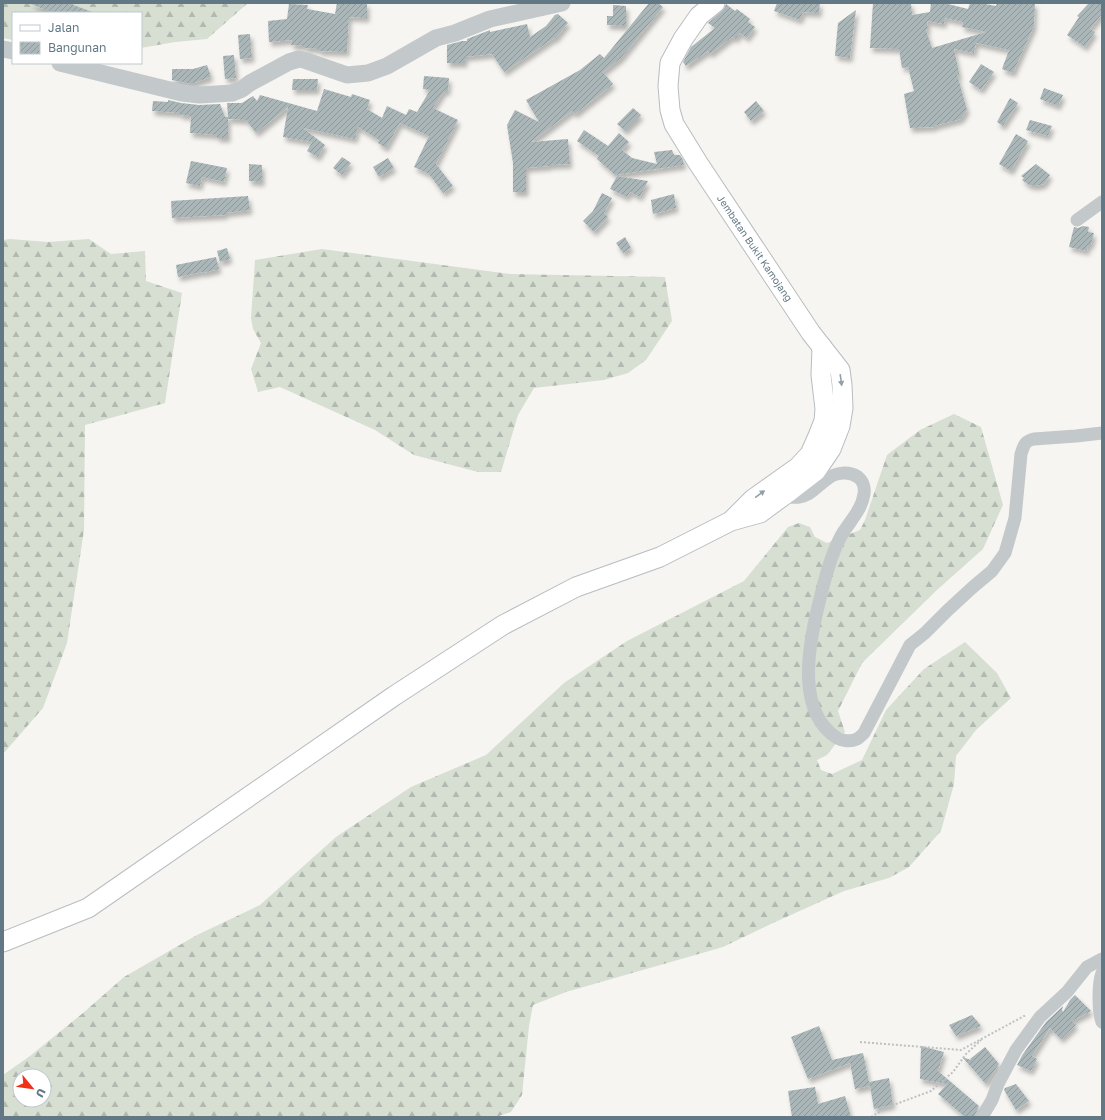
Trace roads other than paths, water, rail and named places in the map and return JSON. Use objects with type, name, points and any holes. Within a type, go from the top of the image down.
[{"type":"main road","name":"Jembatan Bukit Kamojang","points":[[715,3],[699,16],[683,39],[670,63],[668,86],[670,110],[674,124],[698,163],[817,340],[840,370],[843,408],[840,426],[831,449],[816,471],[760,513],[731,521]]},
{"type":"main road","points":[[3,942],[88,908],[394,696],[504,625],[576,587],[660,557],[731,521],[752,499],[798,467],[810,454],[824,421],[825,409],[817,340]]},
{"type":"street","points":[[64,64],[182,93],[200,95],[232,93],[242,89],[250,83],[289,62],[299,60],[304,60],[347,75],[368,73],[387,66],[436,38],[455,33],[490,19],[562,3]]},
{"type":"street","points":[[1077,220],[1102,202]]},
{"type":"street","points":[[782,497],[798,498],[808,494],[828,478],[841,473],[849,473],[858,477],[864,486],[862,504],[841,537],[828,568],[811,638],[808,671],[810,698],[818,718],[830,733],[839,740],[850,741],[858,739],[864,733],[910,645],[925,633],[973,586],[992,571],[1005,553],[1015,518],[1021,454],[1024,444],[1028,440],[1034,439],[1102,433]]},
{"type":"street","points":[[982,1117],[992,1100],[998,1084],[1016,1050],[1040,1017],[1067,992],[1087,967],[1102,959]]},
{"type":"street","points":[[1102,973],[1100,988],[1100,1016],[1102,1022]]}]
